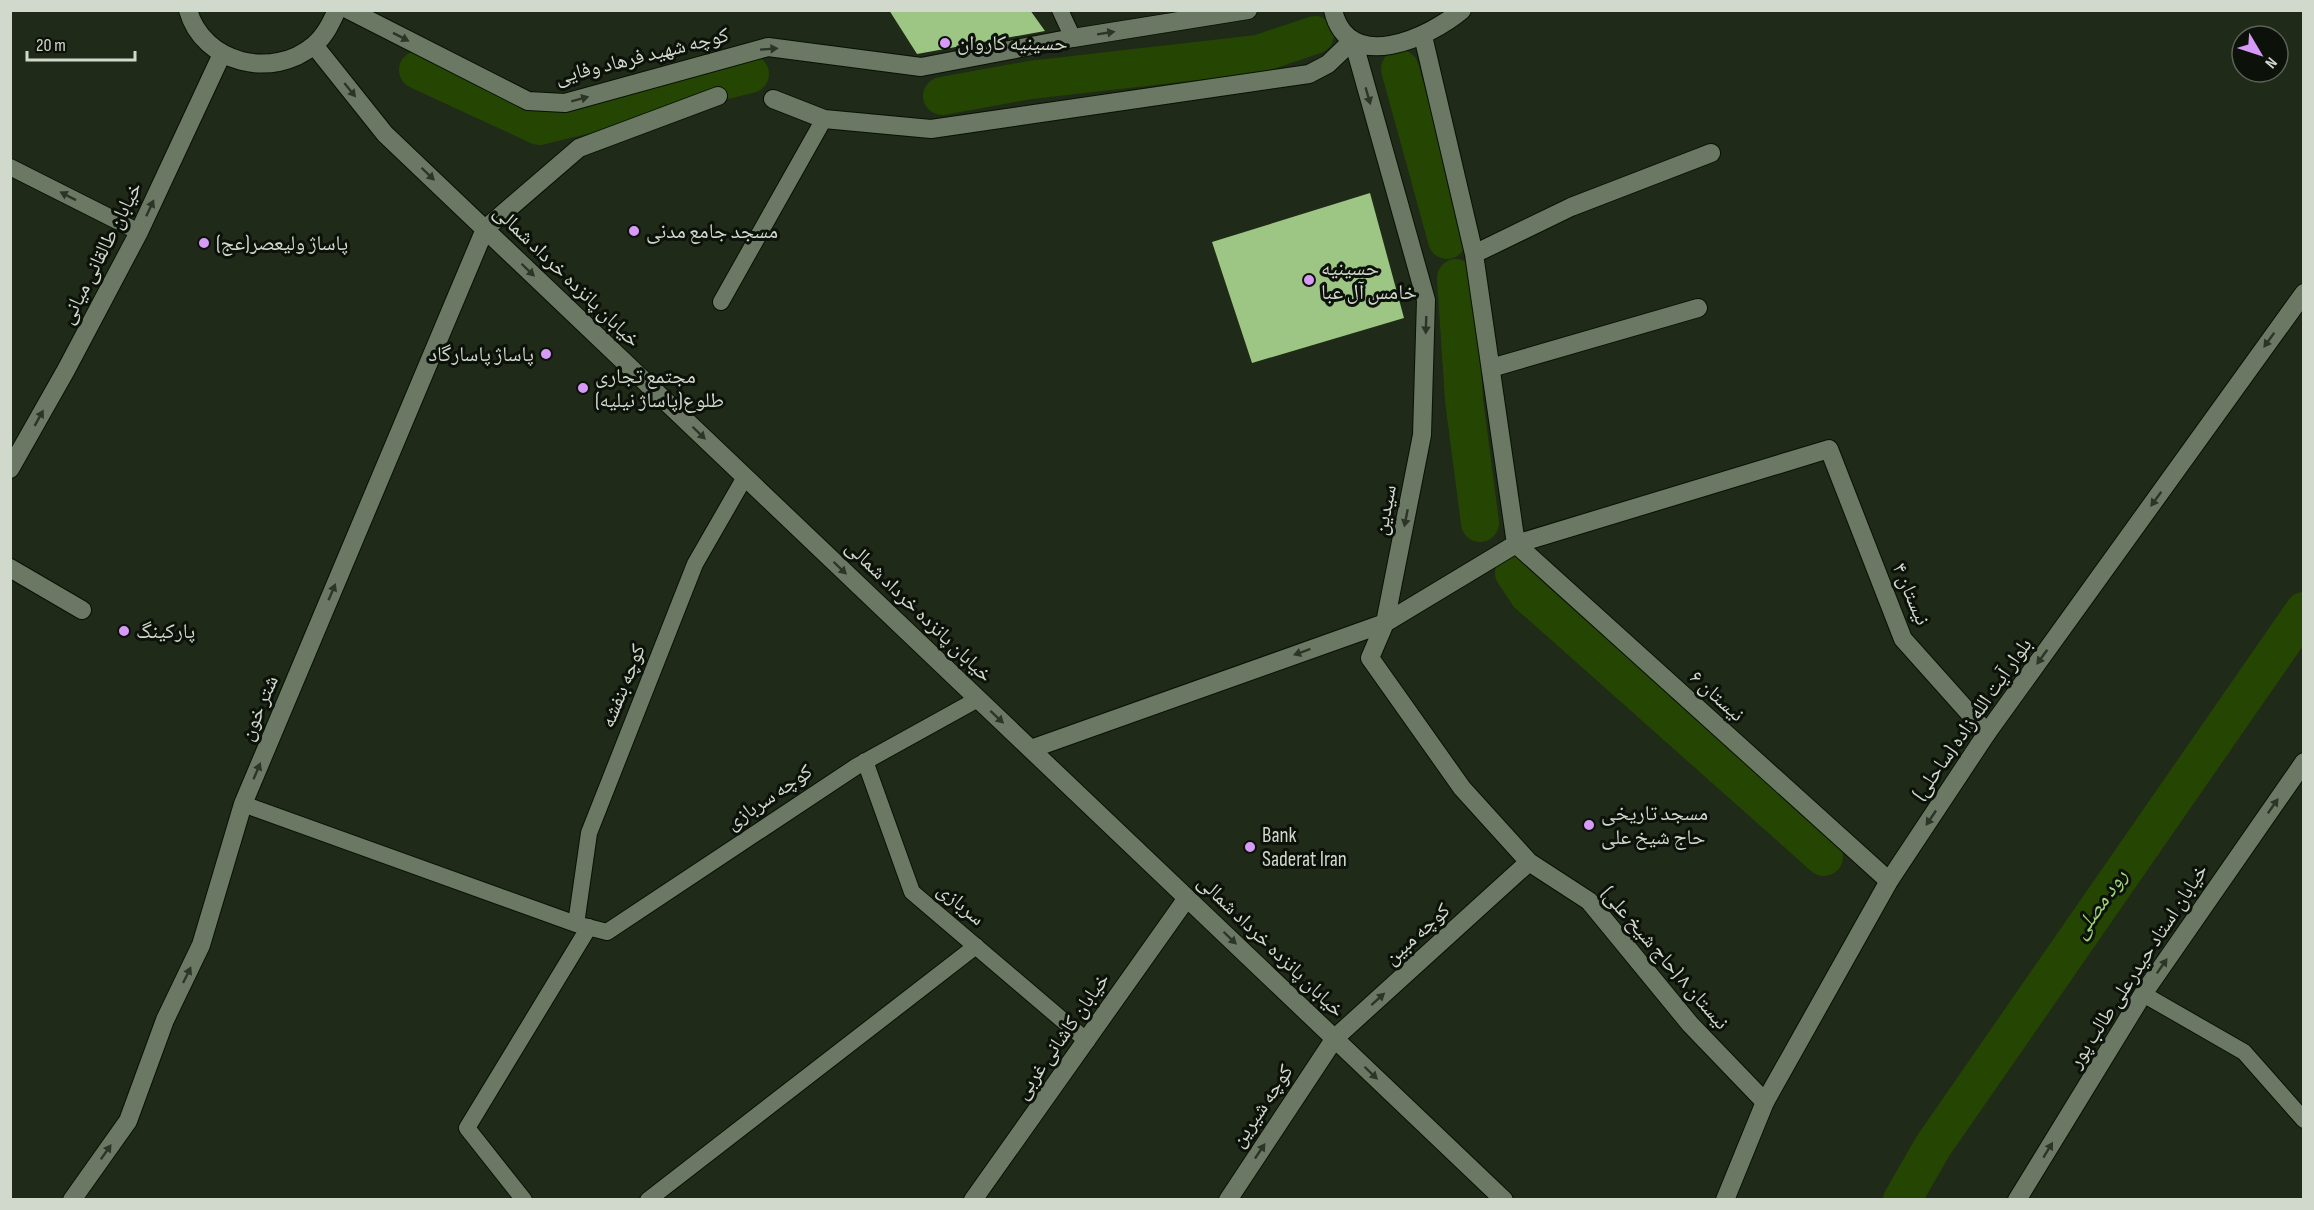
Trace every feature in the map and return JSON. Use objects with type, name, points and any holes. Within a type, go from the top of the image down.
[{"type":"street","points":[[188,10],[190,18],[203,39],[222,54],[245,63],[270,64],[294,58],[314,45],[330,27],[337,10]]},
{"type":"street","name":"کوچه شهید فرهاد وفایی","points":[[349,10],[528,100],[565,103],[768,47],[921,68],[1073,38],[1248,10]]},
{"type":"street","points":[[1333,10],[1340,28],[1353,39],[1367,45],[1381,46],[1395,45],[1423,36],[1462,10]]},
{"type":"street","points":[[1031,749],[1385,623],[1516,544],[1474,254],[1423,36]]},
{"type":"street","points":[[773,99],[824,119],[931,129],[1309,74],[1328,64],[1353,39]]},
{"type":"street","name":"سیدین","points":[[1353,39],[1426,300],[1422,435],[1385,623]]},
{"type":"street","name":"خیابان پانزده خرداد شمالی","points":[[314,45],[385,134],[1504,1200]]},
{"type":"street","name":"خیابان طالقانی میانی","points":[[10,469],[66,370],[139,232],[222,54]]},
{"type":"street","points":[[485,230],[579,148],[718,96]]},
{"type":"street","points":[[1474,254],[1571,207],[1711,153]]},
{"type":"street","name":"شتر خون","points":[[72,1200],[128,1121],[165,1020],[201,945],[243,804],[485,230]]},
{"type":"street","name":"بلوار آیت الله زاده (ساحلی)","points":[[1725,1200],[1765,1102],[1889,881],[1987,733],[2304,293]]},
{"type":"street","points":[[1491,368],[1698,308]]},
{"type":"street","name":"نیستان ۴","points":[[1516,544],[1828,449],[1903,639],[1987,733]]},
{"type":"street","name":"نیستان ۶","points":[[1516,544],[1889,881]]},
{"type":"street","points":[[10,568],[82,610]]},
{"type":"street","name":"نیستان ۸ (حاج شیخ علی)","points":[[1385,623],[1370,658],[1462,788],[1529,862],[1589,901],[1690,1024],[1765,1102]]},
{"type":"street","name":"خیابان استاد حیدرعلی طالب پور","points":[[2017,1200],[2143,994],[2304,762]]},
{"type":"street","name":"کوچه مبین","points":[[1335,1038],[1529,862]]},
{"type":"street","name":"خیابان کاشانی غربی","points":[[973,1200],[1187,898]]},
{"type":"street","name":"کوچه شیرین","points":[[1228,1200],[1335,1038]]},
{"type":"lane","points":[[1060,10],[1073,38]]},
{"type":"lane","points":[[721,303],[824,119]]},
{"type":"lane","points":[[10,166],[139,232]]},
{"type":"lane","name":"کوچه بنفشه","points":[[582,925],[589,833],[695,564],[745,477]]},
{"type":"lane","name":"کوچه سربازی","points":[[243,804],[607,932],[865,761],[978,699]]},
{"type":"lane","name":"سربازی","points":[[865,761],[912,892],[1087,1041]]},
{"type":"lane","points":[[524,1200],[467,1128],[582,925]]},
{"type":"lane","points":[[648,1200],[976,946]]},
{"type":"lane","points":[[2143,994],[2244,1052],[2304,1120]]},
{"type":"building","name":"حسینیه کاروان","points":[[889,10],[1030,10],[1045,31],[917,54]]},
{"type":"building","name":"حسینیه خامس آل عبا","points":[[1370,193],[1404,318],[1252,363],[1212,242]]},
{"type":"waterway","points":[[942,96],[1030,80],[1258,54],[1315,35]]},
{"type":"waterway","points":[[1400,69],[1447,240]]},
{"type":"waterway","points":[[418,70],[539,126],[750,74]]},
{"type":"waterway","points":[[1456,278],[1464,400],[1480,523]]},
{"type":"waterway","points":[[1514,573],[1528,594],[1824,857]]},
{"type":"waterway","name":"رود مصلی","points":[[1902,1200],[1933,1146],[2304,611]]},
{"type":"place","name":"حسینیه کاروان","points":[[945,43]]},
{"type":"place","name":"مسجد جامع مدنی","points":[[634,231]]},
{"type":"place","name":"پاساژ ولیعصر(عج)","points":[[204,243]]},
{"type":"place","name":"حسینیه خامس آل عبا","points":[[1309,280]]},
{"type":"place","name":"پاساژ پاسارگاد","points":[[546,354]]},
{"type":"place","name":"مجتمع تجاری طلوع(پاساژ نیلیه)","points":[[583,388]]},
{"type":"place","name":"پارکینگ","points":[[124,631]]},
{"type":"place","name":"مسجد تاریخی حاج شیخ علی","points":[[1589,825]]},
{"type":"place","name":"Bank Saderat Iran","points":[[1250,847]]}]
